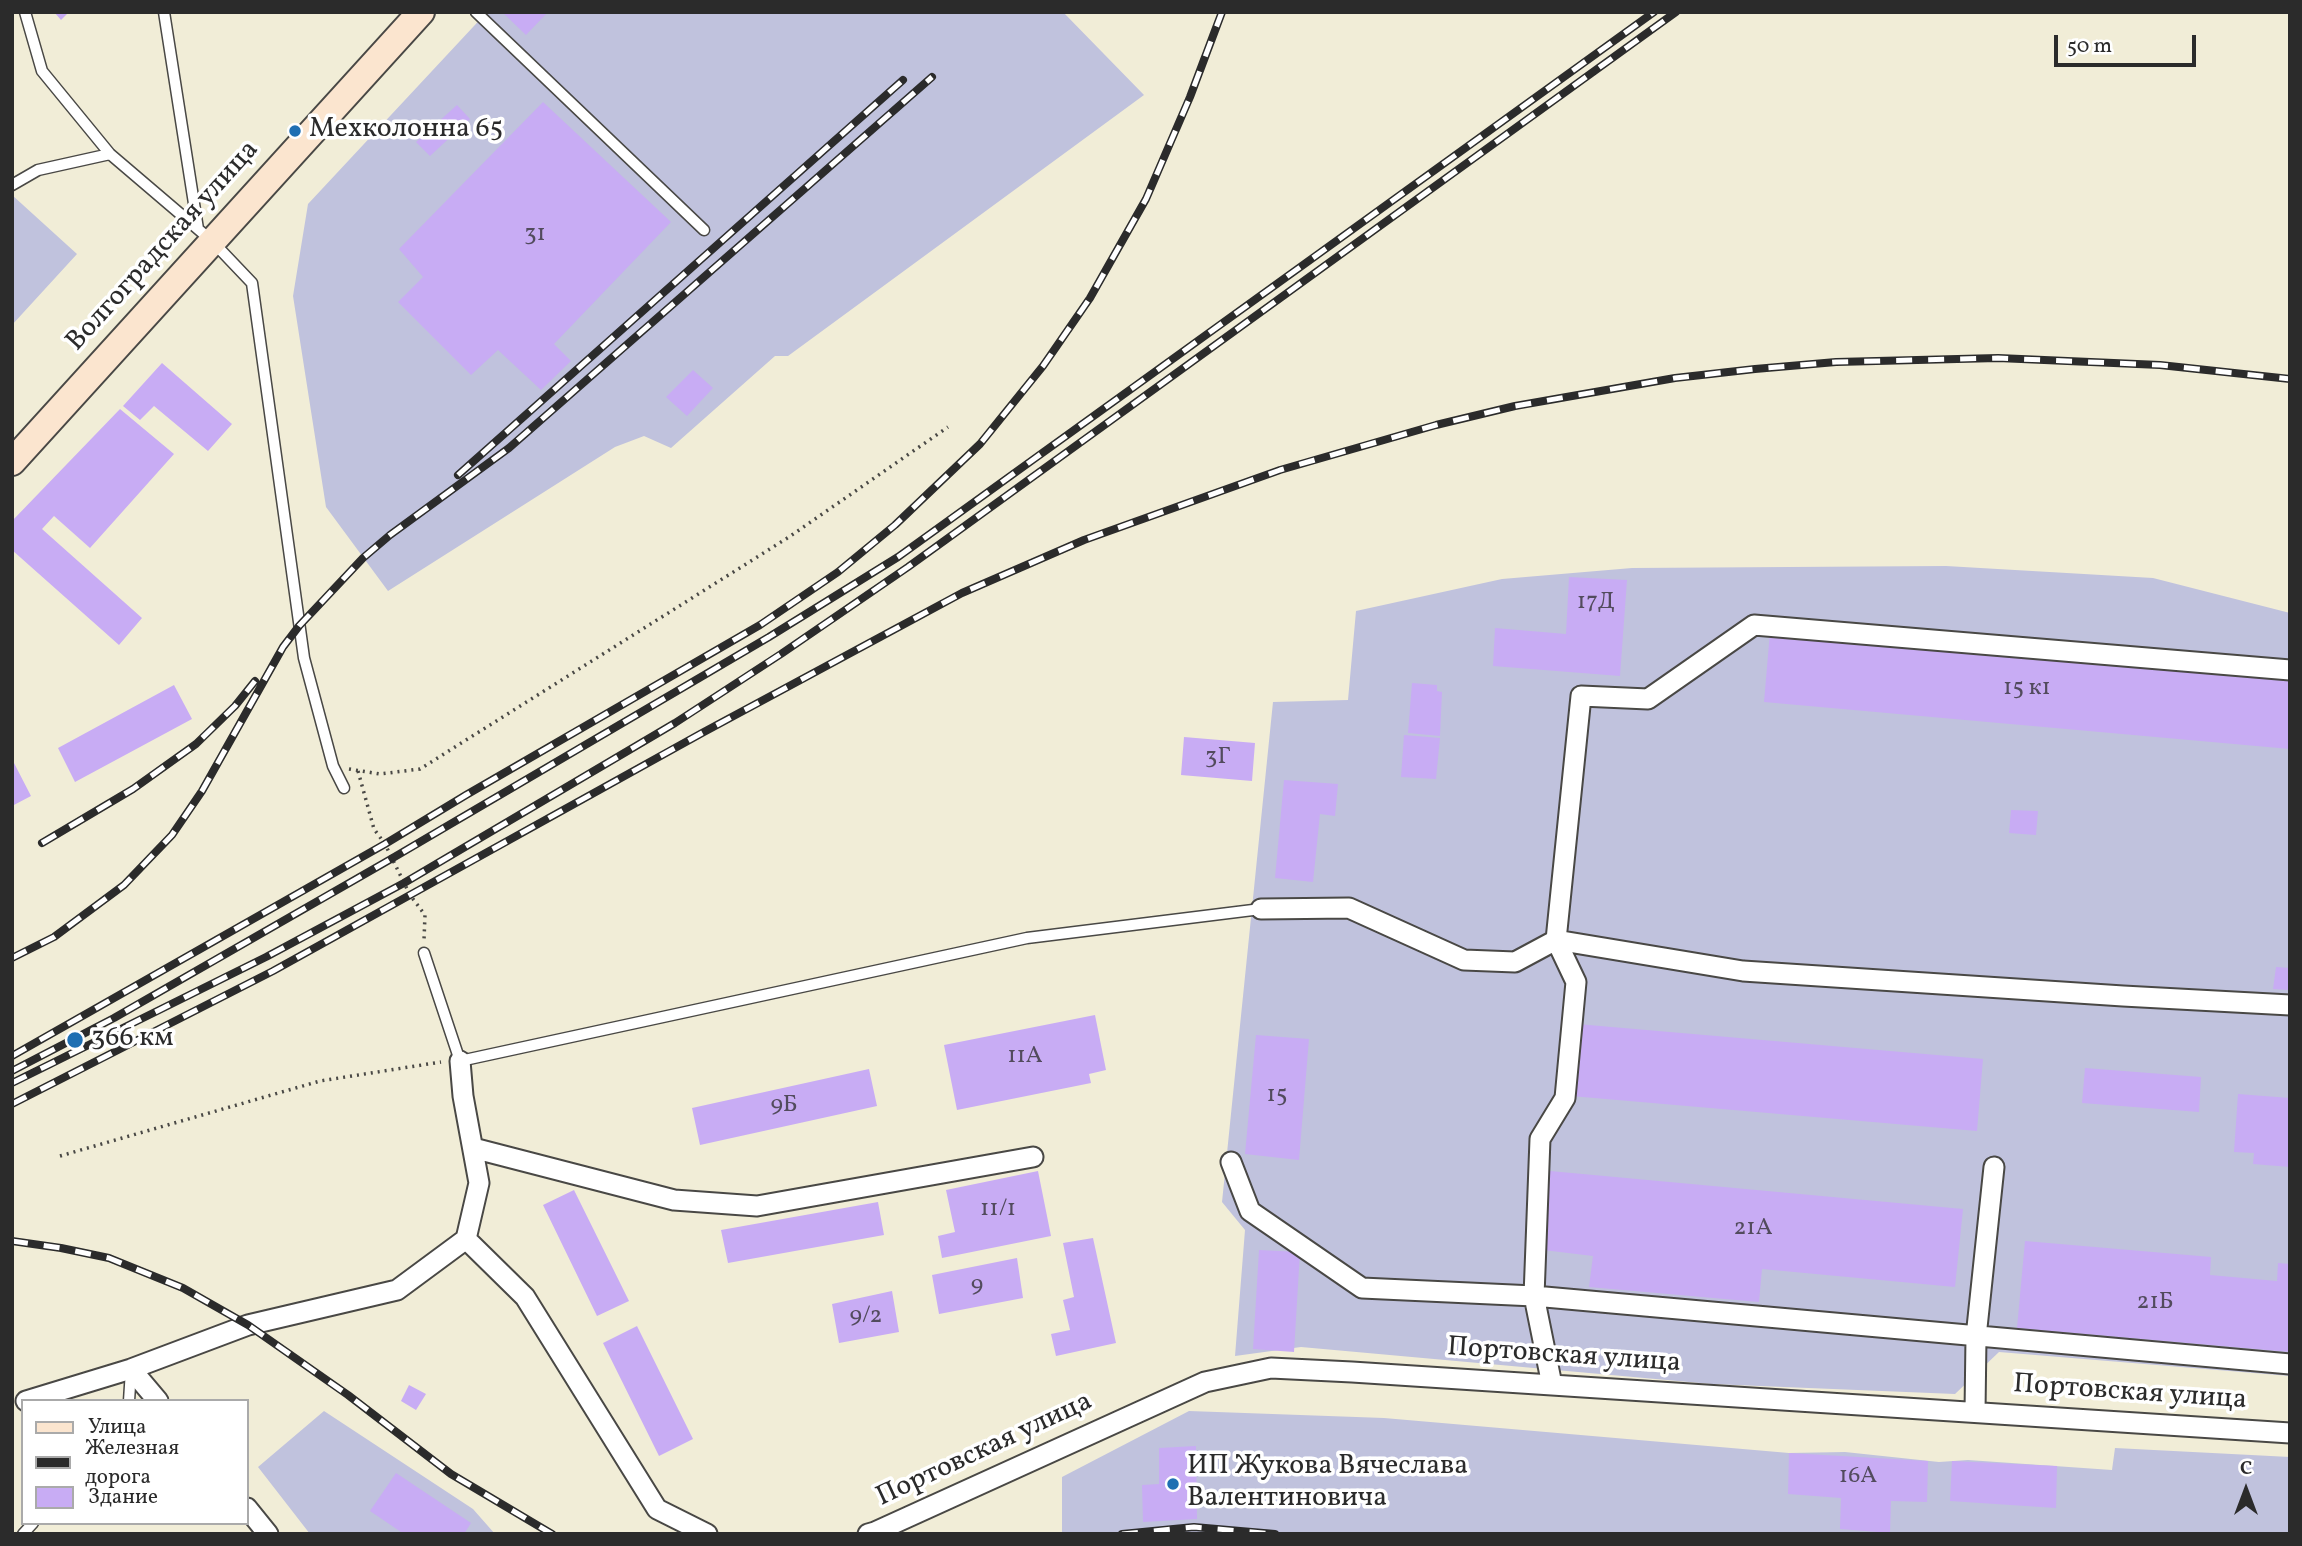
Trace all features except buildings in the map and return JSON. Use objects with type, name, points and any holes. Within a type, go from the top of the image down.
[{"type":"main road","name":"Волгоградская улица","points":[[12,462],[205,235],[421,12]]},
{"type":"street","points":[[1552,1385],[1534,1296],[1540,1139],[1565,1098],[1576,982],[1556,940],[1581,696],[1648,699],[1755,625],[2290,670]]},
{"type":"street","points":[[1261,909],[1349,908],[1464,960],[1515,962],[1556,940],[1743,971],[2290,1005]]},
{"type":"street","points":[[31,1399],[131,1369],[248,1325],[397,1290],[466,1239],[479,1183],[459,1060]]},
{"type":"street","points":[[473,1148],[674,1200],[757,1206],[1033,1157]]},
{"type":"street","points":[[1231,1162],[1250,1211],[1362,1288],[1534,1296],[2290,1364]]},
{"type":"street","points":[[1975,1412],[1976,1337],[1994,1167]]},
{"type":"street","points":[[466,1239],[525,1297],[657,1509],[707,1534]]},
{"type":"street","name":"Портовская улица","points":[[868,1534],[1205,1382],[1271,1368],[2290,1433]]},
{"type":"street","points":[[131,1369],[156,1399]]},
{"type":"street","points":[[248,1509],[268,1534]]},
{"type":"lane","points":[[25,12],[42,71],[110,154],[205,235],[252,283],[304,658],[333,766],[344,788]]},
{"type":"lane","points":[[164,12],[205,235]]},
{"type":"lane","points":[[476,12],[704,230]]},
{"type":"lane","points":[[12,185],[38,170],[110,154]]},
{"type":"lane","points":[[424,953],[459,1060],[1027,938],[1261,909]]},
{"type":"lane","points":[[128,1399],[131,1369]]},
{"type":"path","points":[[333,766],[380,774],[420,769],[789,537],[948,427]]},
{"type":"path","points":[[358,771],[374,829],[385,844],[410,895],[425,915],[424,953]]},
{"type":"path","points":[[60,1156],[320,1081],[459,1060]]},
{"type":"shaded area","points":[[487,12],[1063,12],[1144,95],[788,356],[775,356],[671,448],[644,436],[615,447],[388,591],[326,507],[293,296],[308,204]]},
{"type":"shaded area","points":[[12,195],[77,254],[12,325]]},
{"type":"shaded area","points":[[1946,566],[2153,578],[2290,613],[2290,1376],[1999,1352],[1955,1394],[1711,1384],[1301,1347],[1235,1356],[1245,1230],[1222,1202],[1273,702],[1348,700],[1356,611],[1502,579],[1632,568]]},
{"type":"shaded area","points":[[324,1411],[473,1509],[495,1534],[310,1534],[258,1467]]},
{"type":"shaded area","points":[[1189,1411],[1384,1418],[1789,1453],[1845,1452],[1939,1462],[1968,1460],[2112,1470],[2115,1448],[2290,1457],[2290,1534],[1062,1534],[1062,1477]]},
{"type":"railway","points":[[12,1056],[385,844],[760,625],[838,572],[895,525],[980,444],[1043,366],[1090,298],[1146,199],[1190,97],[1222,12]]},
{"type":"railway","points":[[12,1071],[114,1018],[391,859],[769,637],[898,557],[1654,12]]},
{"type":"railway","points":[[12,1083],[266,957],[404,883],[675,723],[908,567],[1676,12]]},
{"type":"railway","points":[[12,958],[54,937],[124,885],[172,835],[202,791],[283,647],[299,626],[363,558],[390,535],[509,448],[932,77]]},
{"type":"railway","points":[[458,475],[903,80]]},
{"type":"railway","points":[[12,1104],[273,971],[702,733],[962,593],[1084,540],[1280,470],[1436,425],[1515,406],[1675,378],[1755,369],[1836,362],[1998,358],[2160,365],[2290,379]]},
{"type":"railway","points":[[42,843],[133,789],[196,744],[235,706],[255,681]]},
{"type":"railway","points":[[12,1241],[109,1258],[183,1288],[248,1325],[348,1395],[451,1474],[552,1534]]},
{"type":"railway","points":[[1122,1534],[1194,1527],[1275,1534]]},
{"type":"place","name":"Мехколонна 65","points":[[295,131]]},
{"type":"place","name":"366 км","points":[[75,1040]]},
{"type":"place","name":"ИП Жукова Вячеслава Валентиновича","points":[[1173,1484]]}]
